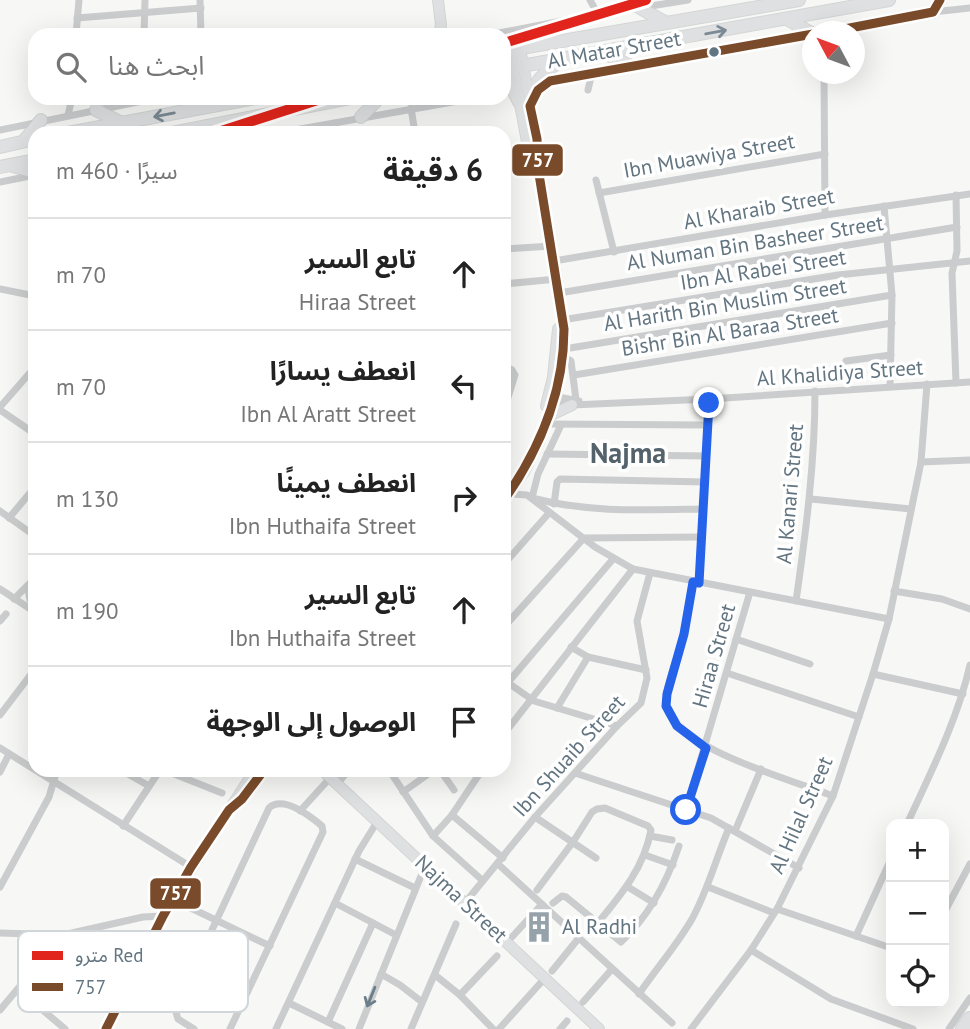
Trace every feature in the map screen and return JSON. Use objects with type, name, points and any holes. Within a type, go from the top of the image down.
[{"type":"highway","points":[[963,1029],[970,1019]]},
{"type":"main road","points":[[438,0],[442,28]]},
{"type":"main road","name":"Al Matar Street","points":[[514,58],[663,23],[799,0]]},
{"type":"main road","name":"Al Matar Street","points":[[514,58],[562,60],[890,0]]},
{"type":"main road","points":[[933,12],[940,0]]},
{"type":"main road","points":[[640,8],[663,23]]},
{"type":"main road","points":[[787,19],[802,28]]},
{"type":"main road","points":[[601,52],[631,66]]},
{"type":"main road","points":[[511,476],[533,441],[560,380],[563,353],[559,293],[537,139],[514,58]]},
{"type":"main road","points":[[525,104],[539,78],[562,60]]},
{"type":"main road","points":[[511,89],[525,104]]},
{"type":"main road","points":[[106,126],[218,105]]},
{"type":"main road","points":[[214,126],[317,105]]},
{"type":"main road","points":[[361,117],[372,105]]},
{"type":"main road","points":[[96,110],[122,123]]},
{"type":"main road","points":[[38,126],[41,120]]},
{"type":"main road","points":[[0,147],[28,140]]},
{"type":"main road","points":[[5,166],[28,161]]},
{"type":"main road","points":[[5,166],[28,172]]},
{"type":"main road","points":[[511,489],[524,472],[548,420],[562,320]]},
{"type":"main road","points":[[548,420],[573,402],[564,391],[560,380]]},
{"type":"main road","points":[[155,931],[191,867],[229,810],[242,799],[256,777]]},
{"type":"main road","name":"Najma Street","points":[[330,777],[464,904],[549,975],[599,1029]]},
{"type":"main road","points":[[106,1029],[115,1012]]},
{"type":"street","points":[[76,28],[79,0]]},
{"type":"street","points":[[144,28],[145,0]]},
{"type":"street","points":[[589,0],[595,9],[603,14]]},
{"type":"street","points":[[582,17],[589,0]]},
{"type":"street","name":"Al Matar Street","points":[[511,31],[688,0]]},
{"type":"street","points":[[77,18],[201,4],[201,28]]},
{"type":"street","points":[[865,24],[970,8]]},
{"type":"street","name":"Al Matar Street","points":[[525,104],[550,82],[802,36]]},
{"type":"street","points":[[588,90],[592,74]]},
{"type":"street","name":"Ibn Muawiya Street","points":[[824,84],[825,215]]},
{"type":"street","points":[[511,98],[525,104]]},
{"type":"street","points":[[68,115],[71,105]]},
{"type":"street","points":[[78,105],[82,112]]},
{"type":"street","points":[[0,130],[121,105]]},
{"type":"street","points":[[314,126],[430,105]]},
{"type":"street","points":[[411,108],[414,126]]},
{"type":"street","name":"Ibn Muawiya Street","points":[[600,193],[825,154]]},
{"type":"street","points":[[0,182],[28,176]]},
{"type":"street","points":[[596,180],[614,252]]},
{"type":"street","name":"Al Kharaib Street","points":[[554,261],[825,215],[970,194]]},
{"type":"street","points":[[956,195],[957,251],[952,273],[956,383]]},
{"type":"street","points":[[884,206],[892,295],[890,386]]},
{"type":"street","name":"Al Numan Bin Basheer Street","points":[[559,293],[957,227]]},
{"type":"street","points":[[511,249],[552,246]]},
{"type":"street","name":"Ibn Al Rabei Street","points":[[562,320],[891,267],[970,261]]},
{"type":"street","points":[[511,283],[557,279]]},
{"type":"street","points":[[1,290],[28,295]]},
{"type":"street","name":"Al Harith Bin Muslim Street","points":[[563,353],[892,295]]},
{"type":"street","name":"Bishr Bin Al Baraa Street","points":[[574,375],[892,323]]},
{"type":"street","points":[[563,353],[571,361],[574,375],[573,402]]},
{"type":"street","points":[[846,361],[891,355]]},
{"type":"street","points":[[511,370],[515,375],[511,388]]},
{"type":"street","points":[[28,375],[0,409],[28,429]]},
{"type":"street","name":"Al Khalidiya Street","points":[[552,398],[587,403],[709,400],[970,382]]},
{"type":"street","name":"Al Hilal Street","points":[[691,1029],[751,950],[775,911],[833,796],[889,619],[920,462],[927,384]]},
{"type":"street","name":"Al Kanari Street","points":[[796,601],[811,499],[815,391]]},
{"type":"street","points":[[709,400],[702,537],[696,582],[666,700],[668,712],[687,735],[706,748],[833,796]]},
{"type":"street","points":[[548,420],[561,425],[708,425]]},
{"type":"street","points":[[529,496],[561,425]]},
{"type":"street","points":[[547,454],[706,456]]},
{"type":"street","points":[[920,462],[970,460]]},
{"type":"street","points":[[524,472],[529,496],[612,559],[633,569],[889,619]]},
{"type":"street","points":[[554,504],[558,480],[705,482]]},
{"type":"street","points":[[9,518],[28,495]]},
{"type":"street","points":[[511,495],[529,496],[554,504],[607,511],[704,509]]},
{"type":"street","points":[[811,499],[911,509]]},
{"type":"street","points":[[0,512],[28,531]]},
{"type":"street","points":[[511,556],[549,513]]},
{"type":"street","points":[[511,619],[584,538],[702,537]]},
{"type":"street","points":[[511,676],[612,559]]},
{"type":"street","points":[[511,725],[633,569]]},
{"type":"street","name":"Ibn Shuaib Street","points":[[464,904],[536,817],[641,703],[647,678],[637,621],[650,573]]},
{"type":"street","points":[[16,600],[28,587]]},
{"type":"street","points":[[0,589],[28,606]]},
{"type":"street","points":[[894,591],[942,599],[970,609]]},
{"type":"street","name":"Hiraa Street","points":[[686,810],[750,592]]},
{"type":"street","points":[[0,621],[6,614]]},
{"type":"street","points":[[736,639],[810,664]]},
{"type":"street","points":[[571,647],[588,657],[646,670]]},
{"type":"street","points":[[557,708],[588,657]]},
{"type":"street","points":[[909,819],[948,736],[970,664]]},
{"type":"street","points":[[727,673],[859,717]]},
{"type":"street","points":[[873,674],[963,694]]},
{"type":"street","points":[[0,715],[28,678]]},
{"type":"street","points":[[511,687],[530,699],[617,726]]},
{"type":"street","points":[[0,748],[28,766]]},
{"type":"street","points":[[0,772],[9,754]]},
{"type":"street","points":[[639,994],[692,919],[708,887],[715,859],[761,769]]},
{"type":"street","points":[[575,774],[711,818],[799,868]]},
{"type":"street","points":[[45,777],[191,867]]},
{"type":"street","points":[[0,887],[3,875],[45,806],[55,777]]},
{"type":"street","points":[[133,777],[149,786]]},
{"type":"street","points":[[124,827],[156,777]]},
{"type":"street","points":[[180,777],[222,793]]},
{"type":"street","points":[[300,811],[330,777]]},
{"type":"street","points":[[393,777],[433,836],[482,880]]},
{"type":"street","points":[[403,792],[424,777]]},
{"type":"street","points":[[445,777],[454,790]]},
{"type":"street","points":[[433,836],[452,815],[477,777]]},
{"type":"street","points":[[213,931],[269,808],[276,803],[300,811],[322,826],[323,832],[248,992]]},
{"type":"street","points":[[537,890],[592,812],[597,809],[605,808],[648,826],[651,830],[645,855],[628,887],[597,924]]},
{"type":"street","points":[[452,815],[578,939],[672,1023]]},
{"type":"street","points":[[536,817],[596,858]]},
{"type":"street","points":[[276,1029],[355,859],[377,821]]},
{"type":"street","points":[[650,836],[672,840]]},
{"type":"street","points":[[553,903],[564,896],[621,942],[653,903],[673,865],[679,846]]},
{"type":"street","points":[[645,855],[673,865]]},
{"type":"street","points":[[355,859],[415,888]]},
{"type":"street","points":[[949,903],[970,863]]},
{"type":"street","points":[[359,1029],[425,866]]},
{"type":"street","points":[[856,936],[886,870]]},
{"type":"street","points":[[628,887],[653,903]]},
{"type":"street","points":[[708,887],[886,946]]},
{"type":"street","points":[[172,900],[239,931]]},
{"type":"street","points":[[335,903],[396,935]]},
{"type":"street","points":[[512,937],[542,904]]},
{"type":"street","points":[[81,931],[141,919],[161,920]]},
{"type":"street","points":[[328,1022],[373,923]]},
{"type":"street","points":[[411,1029],[456,924]]},
{"type":"street","points":[[0,933],[18,933]]},
{"type":"street","points":[[248,935],[270,946]]},
{"type":"street","points":[[499,1029],[578,939]]},
{"type":"street","points":[[751,950],[831,999],[913,1029]]},
{"type":"street","points":[[460,995],[497,956]]},
{"type":"street","points":[[583,1002],[612,969]]},
{"type":"street","points":[[381,974],[422,1002]]},
{"type":"street","points":[[435,975],[460,995],[493,1029]]},
{"type":"street","points":[[0,1010],[18,989]]},
{"type":"street","points":[[950,1029],[970,998]]},
{"type":"street","points":[[289,1003],[342,1029]]},
{"type":"street","points":[[45,1012],[65,1029]]},
{"type":"street","points":[[176,1012],[177,1019],[194,1029]]},
{"type":"street","points":[[230,1029],[238,1012]]},
{"type":"street","points":[[560,1029],[567,1021]]},
{"type":"metro line","name":"Red","points":[[511,41],[646,0]]},
{"type":"metro line","name":"Red","points":[[237,126],[302,105]]},
{"type":"transit line","name":"757","points":[[865,25],[933,12],[940,0]]},
{"type":"transit line","name":"757","points":[[511,490],[529,461],[548,419],[563,352],[564,329],[530,106],[538,90],[550,81],[802,36]]},
{"type":"transit line","name":"757","points":[[155,931],[191,867],[229,810],[242,799],[259,777]]},
{"type":"transit line","name":"757","points":[[106,1029],[115,1012]]},
{"type":"place","name":"Al Radhi","points":[[539,927]]},
{"type":"district","name":"Najma","points":[[628,453]]},
{"type":"route","points":[[686,810],[706,748],[677,726],[668,712],[666,700],[684,634],[693,582],[699,583],[709,403]]}]
